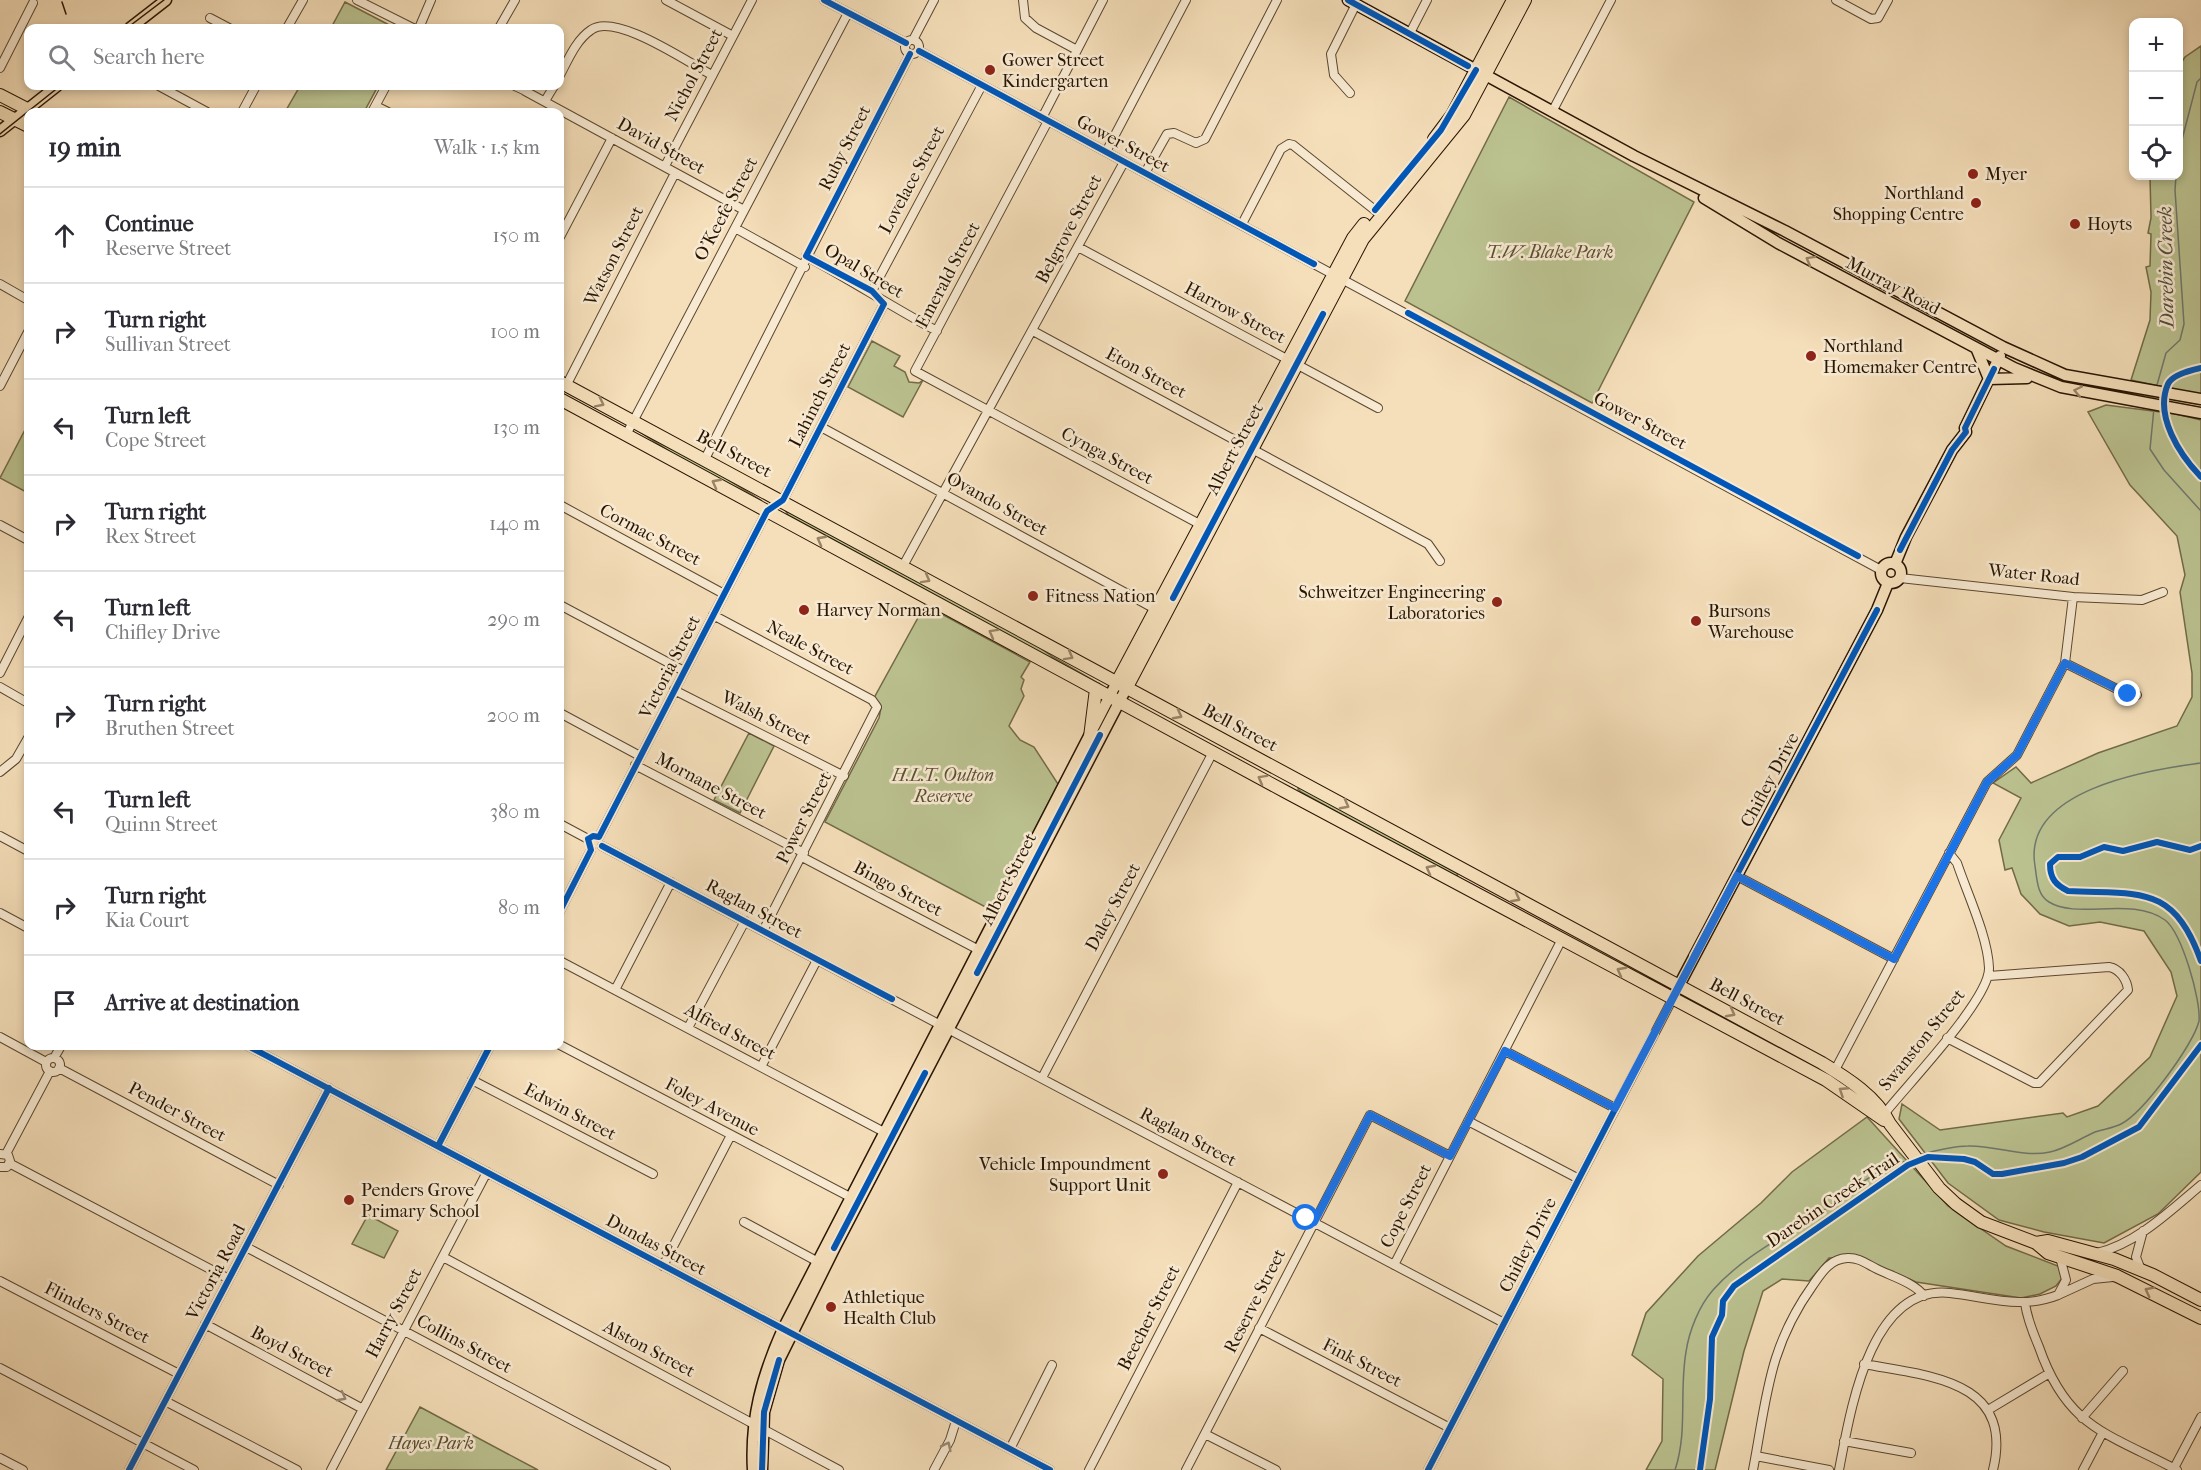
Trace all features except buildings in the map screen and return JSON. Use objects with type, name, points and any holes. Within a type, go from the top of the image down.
[{"type":"highway","name":"Albert Street","points":[[1122,685],[1338,277],[1378,213],[1444,132],[1464,115],[1513,0]]},
{"type":"highway","name":"Albert Street","points":[[1481,73],[1525,0]]},
{"type":"highway","points":[[0,95],[24,108]]},
{"type":"highway","points":[[0,112],[24,124]]},
{"type":"highway","name":"Bell Street","points":[[564,385],[783,500],[1835,1070],[1888,1118],[1939,1188],[1981,1222],[2036,1243],[2048,1253],[2117,1276],[2201,1318]]},
{"type":"highway","name":"Bell Street","points":[[564,401],[1286,792],[1826,1080],[1888,1118]]},
{"type":"highway","name":"Albert Street","points":[[1154,626],[1157,610],[1205,527]]},
{"type":"highway","points":[[1032,636],[1044,661]]},
{"type":"highway","points":[[1090,737],[1096,689]]},
{"type":"highway","points":[[1286,792],[1293,777]]},
{"type":"highway","points":[[1460,885],[1467,872]]},
{"type":"highway","points":[[1528,921],[1535,908]]},
{"type":"highway","name":"Bell Street","points":[[2036,1243],[2048,1241],[2096,1252],[2142,1270],[2201,1300]]},
{"type":"highway","points":[[2176,1305],[2185,1291]]},
{"type":"main road","points":[[135,24],[166,0]]},
{"type":"main road","name":"Murray Road","points":[[1352,2],[1634,156],[1785,231],[2003,347],[2065,375],[2201,399]]},
{"type":"main road","points":[[33,108],[53,90]]},
{"type":"main road","points":[[0,132],[14,119],[24,114]]},
{"type":"main road","name":"Murray Road","points":[[1634,156],[1778,243],[1977,350],[2042,380],[2061,387],[2117,399],[2201,413]]},
{"type":"main road","points":[[1778,243],[1785,231]]},
{"type":"main road","points":[[1895,564],[1906,537],[1956,444],[1966,432],[1965,428],[2003,347]]},
{"type":"main road","points":[[1977,350],[1989,379]]},
{"type":"main road","points":[[1989,379],[2018,376],[2042,380]]},
{"type":"main road","points":[[2117,399],[2119,386]]},
{"type":"main road","points":[[1888,563],[1895,564],[1900,569],[1900,578],[1893,583],[1888,583],[1882,579],[1881,570],[1888,563]]},
{"type":"main road","name":"Chifley Drive","points":[[1672,998],[1877,610],[1888,583]]},
{"type":"main road","name":"Albert Street","points":[[757,1426],[787,1331],[1122,685]]},
{"type":"main road","name":"Albert Street","points":[[1083,759],[1090,737],[1114,699]]},
{"type":"main road","name":"Albert Street","points":[[973,971],[979,950],[997,926]]},
{"type":"main road","name":"Albert Street","points":[[821,1264],[850,1197],[944,1027]]},
{"type":"main road","points":[[753,1470],[757,1426]]},
{"type":"main road","points":[[757,1426],[762,1470]]},
{"type":"street","points":[[289,24],[303,0]]},
{"type":"street","points":[[357,0],[405,24]]},
{"type":"street","points":[[414,24],[424,14],[431,0]]},
{"type":"street","points":[[501,24],[514,0]]},
{"type":"street","points":[[666,0],[733,36]]},
{"type":"street","name":"Nichol Street","points":[[664,166],[752,0]]},
{"type":"street","points":[[824,0],[840,4],[848,13],[920,45],[915,52]]},
{"type":"street","points":[[910,42],[934,0]]},
{"type":"street","points":[[1023,0],[1025,18],[1036,28],[1077,50]]},
{"type":"street","name":"Emerald Street","points":[[988,411],[915,371],[1045,120],[1077,50],[1104,0]]},
{"type":"street","points":[[1106,152],[1186,0]]},
{"type":"street","points":[[1145,173],[1167,134],[1174,133],[1196,143],[1205,139],[1277,0]]},
{"type":"street","points":[[1410,33],[1427,0]]},
{"type":"street","points":[[1552,112],[1611,0]]},
{"type":"street","points":[[1836,0],[1871,19],[1878,18],[1888,0]]},
{"type":"street","points":[[1350,93],[1334,75],[1331,54],[1352,2]]},
{"type":"street","points":[[0,68],[33,3]]},
{"type":"street","name":"O'Keefe Street","points":[[626,435],[848,13]]},
{"type":"street","points":[[210,18],[221,24]]},
{"type":"street","points":[[564,68],[579,40],[592,28],[608,24],[626,28],[712,75]]},
{"type":"street","name":"Gower Street","points":[[915,52],[982,85],[1242,224],[1881,570]]},
{"type":"street","name":"Ruby Street","points":[[705,459],[805,267],[806,256],[915,52]]},
{"type":"street","name":"Lovelace Street","points":[[872,291],[982,85]]},
{"type":"street","points":[[166,90],[200,108]]},
{"type":"street","points":[[244,108],[254,90]]},
{"type":"street","points":[[375,108],[384,90]]},
{"type":"street","name":"David Street","points":[[523,90],[558,108]]},
{"type":"street","points":[[546,100],[552,90]]},
{"type":"street","name":"David Street","points":[[564,112],[744,210]]},
{"type":"street","points":[[564,229],[612,138]]},
{"type":"street","points":[[1242,224],[1281,149],[1289,144],[1378,213]]},
{"type":"street","name":"Belgrove Street","points":[[903,566],[988,411],[1035,332],[1124,162]]},
{"type":"street","name":"Watson Street","points":[[564,382],[675,172]]},
{"type":"street","points":[[735,228],[805,267]]},
{"type":"street","name":"Harrow Street","points":[[1078,247],[1378,408]]},
{"type":"street","name":"Opal Street","points":[[806,256],[872,291],[884,304],[937,331]]},
{"type":"street","points":[[0,284],[24,298]]},
{"type":"street","name":"Lahinch Street","points":[[783,500],[884,304]]},
{"type":"street","name":"Eton Street","points":[[1035,332],[1428,544],[1440,561]]},
{"type":"street","points":[[0,386],[24,340]]},
{"type":"street","name":"Cynga Street","points":[[988,411],[1205,527]]},
{"type":"street","name":"Ovando Street","points":[[821,427],[1157,610]]},
{"type":"street","points":[[767,511],[783,500]]},
{"type":"street","name":"Cormac Street","points":[[564,507],[724,594]]},
{"type":"street","name":"Victoria Street","points":[[599,837],[767,511]]},
{"type":"street","points":[[0,525],[24,538]]},
{"type":"street","name":"Water Road","points":[[1900,578],[2073,597],[2142,600],[2163,592]]},
{"type":"street","points":[[1835,1070],[1987,782],[2017,755],[2065,663],[2073,597]]},
{"type":"street","points":[[564,607],[684,671]]},
{"type":"street","name":"Neale Street","points":[[713,615],[872,700],[877,707],[873,719]]},
{"type":"street","points":[[0,673],[24,626]]},
{"type":"street","points":[[2065,663],[2121,691],[2137,695]]},
{"type":"street","points":[[0,687],[24,701]]},
{"type":"street","name":"Walsh Street","points":[[674,690],[844,776]]},
{"type":"street","points":[[564,715],[640,756]]},
{"type":"street","name":"Power Street","points":[[763,931],[873,719]]},
{"type":"street","points":[[0,772],[4,762],[19,757],[24,746]]},
{"type":"street","name":"Daley Street","points":[[1042,1078],[1213,752]]},
{"type":"street","name":"Mornane Street","points":[[635,765],[803,855]]},
{"type":"street","points":[[564,826],[588,839],[591,849],[564,902]]},
{"type":"street","points":[[0,836],[24,849]]},
{"type":"street","points":[[588,839],[593,836],[599,837],[602,846],[598,850],[591,849]]},
{"type":"street","name":"Raglan Street","points":[[602,846],[1504,1323]]},
{"type":"street","points":[[1947,1038],[2034,1083],[2039,1083],[2128,990],[2127,982],[2115,968],[2109,967],[1989,976],[1987,951],[1957,863],[1949,853]]},
{"type":"street","name":"Bingo Street","points":[[803,855],[979,950]]},
{"type":"street","points":[[1737,876],[1894,959]]},
{"type":"street","points":[[615,990],[671,882]]},
{"type":"street","points":[[0,913],[24,926]]},
{"type":"street","points":[[688,1028],[745,921]]},
{"type":"street","name":"Cope Street","points":[[1394,1265],[1562,939]]},
{"type":"street","points":[[761,1067],[817,960]]},
{"type":"street","name":"Alfred Street","points":[[564,963],[885,1132]]},
{"type":"street","name":"Swanston Street","points":[[1888,1118],[1947,1038],[1974,1006],[1989,976]]},
{"type":"street","name":"Chifley Drive","points":[[1428,1470],[1672,998]]},
{"type":"street","points":[[0,1037],[24,1048]]},
{"type":"street","name":"Foley Avenue","points":[[564,1047],[850,1197]]},
{"type":"street","points":[[28,1050],[59,1062],[59,1068],[50,1071]]},
{"type":"street","points":[[58,1050],[50,1060],[50,1071],[3,1154],[9,1163],[229,1279]]},
{"type":"street","name":"Dundas Street","points":[[257,1050],[1050,1470]]},
{"type":"street","points":[[438,1146],[488,1050]]},
{"type":"street","points":[[1505,1051],[1615,1108]]},
{"type":"street","name":"Pender Street","points":[[59,1068],[279,1185]]},
{"type":"street","name":"Edwin Street","points":[[472,1080],[653,1174]]},
{"type":"street","name":"Victoria Road","points":[[129,1470],[329,1088]]},
{"type":"street","name":"Reserve Street","points":[[1186,1470],[1370,1115],[1450,1156]]},
{"type":"street","points":[[1468,1121],[1579,1179]]},
{"type":"street","points":[[663,1266],[730,1135]]},
{"type":"street","points":[[0,1167],[9,1163]]},
{"type":"street","name":"Harry Street","points":[[331,1470],[487,1172]]},
{"type":"street","name":"Beecher Street","points":[[1089,1470],[1238,1182]]},
{"type":"street","points":[[2096,1252],[2116,1247],[2144,1231],[2201,1185]]},
{"type":"street","points":[[744,1222],[821,1264]]},
{"type":"street","points":[[2142,1270],[2136,1257],[2144,1231]]},
{"type":"street","name":"Collins Street","points":[[246,1247],[666,1470]]},
{"type":"street","name":"Alston Street","points":[[442,1257],[839,1470]]},
{"type":"street","points":[[2058,1295],[2066,1280],[2060,1257]]},
{"type":"street","points":[[1753,1470],[1766,1389],[1776,1353],[1794,1312],[1823,1270],[1833,1261],[1857,1258],[1915,1288],[1924,1296]]},
{"type":"street","points":[[1839,1470],[1852,1402],[1864,1364],[1893,1318],[1907,1305],[1924,1296],[1947,1292],[2025,1303],[2058,1295],[2093,1279],[2117,1276]]},
{"type":"street","name":"Flinders Street","points":[[0,1281],[179,1374]]},
{"type":"street","points":[[2025,1303],[2048,1374],[2059,1394],[2082,1418],[2103,1432],[2175,1469],[2201,1417]]},
{"type":"street","name":"Boyd Street","points":[[206,1324],[363,1409]]},
{"type":"street","name":"Fink Street","points":[[1259,1328],[1450,1428]]},
{"type":"street","points":[[1864,1364],[1947,1380],[1971,1393],[1988,1410],[1996,1436],[1993,1470]]},
{"type":"street","points":[[1010,1449],[1052,1365]]},
{"type":"street","points":[[0,1368],[194,1470]]},
{"type":"street","points":[[2082,1418],[2123,1371]]},
{"type":"street","points":[[1988,1410],[2048,1374]]},
{"type":"street","points":[[165,1401],[297,1470]]},
{"type":"street","points":[[934,1470],[951,1440],[956,1420]]},
{"type":"street","points":[[2083,1470],[2103,1432]]},
{"type":"street","points":[[1205,1434],[1276,1470]]},
{"type":"street","points":[[1844,1441],[1911,1453]]},
{"type":"street","points":[[1756,1456],[1829,1470]]},
{"type":"street","points":[[0,1458],[23,1470]]},
{"type":"green space","points":[[345,2],[387,24],[333,24]]},
{"type":"green space","points":[[2201,46],[2201,395],[2131,380],[2150,320],[2151,292],[2146,267],[2150,266],[2151,234],[2148,233],[2151,218],[2150,180],[2183,180],[2183,60]]},
{"type":"green space","points":[[298,90],[376,90],[366,108],[287,108]]},
{"type":"green space","name":"T.W. Blake Park","points":[[1509,97],[1694,202],[1592,403],[1405,301]]},
{"type":"green space","points":[[872,341],[900,356],[894,366],[905,372],[909,382],[919,383],[923,380],[903,417],[848,387]]},
{"type":"green space","points":[[2106,405],[2176,414],[2201,420],[2201,1172],[2158,1214],[2104,1243],[2044,1232],[1999,1220],[1948,1183],[1899,1119],[1902,1104],[1940,1130],[2063,1113],[2067,1117],[2098,1106],[2150,1057],[2177,996],[2171,972],[2144,931],[2100,922],[2069,926],[2040,914],[2021,894],[2012,868],[2005,870],[1999,840],[2021,798],[1993,783],[2016,767],[2031,783],[2098,753],[2177,726],[2192,697],[2192,673],[2180,592],[2185,575],[2177,536],[2130,485],[2088,412]]},
{"type":"green space","points":[[637,430],[702,463],[762,501],[678,457]]},
{"type":"green space","points":[[24,432],[24,491],[0,478]]},
{"type":"green space","points":[[785,510],[1024,636],[1053,657],[1103,686],[788,515]]},
{"type":"green space","name":"H.L.T. Oulton Reserve","points":[[925,605],[1030,662],[1021,677],[1024,680],[1021,689],[1024,696],[1009,726],[1020,740],[1034,747],[1058,784],[993,911],[825,822],[879,718],[881,708],[874,698]]},
{"type":"green space","points":[[749,733],[774,746],[740,813],[714,800]]},
{"type":"green space","points":[[1299,786],[1457,873],[1458,879],[1301,792],[1298,789]]},
{"type":"green space","points":[[1867,1117],[1948,1206],[2006,1246],[2058,1266],[2063,1277],[2056,1286],[2040,1294],[2021,1298],[1916,1282],[1858,1257],[1829,1258],[1809,1281],[1782,1279],[1763,1291],[1744,1351],[1715,1470],[1646,1470],[1662,1441],[1663,1379],[1632,1355],[1646,1313],[1698,1256],[1761,1203],[1792,1172]]},
{"type":"green space","points":[[368,1215],[398,1231],[384,1258],[352,1244]]},
{"type":"green space","name":"Hayes Park","points":[[420,1407],[538,1470],[386,1470]]},
{"type":"waterway","name":"Darebin Creek","points":[[2183,136],[2197,82],[2201,78]]},
{"type":"waterway","name":"Darebin Creek","points":[[2157,385],[2166,353],[2180,340],[2184,324],[2176,180]]},
{"type":"waterway","name":"Darebin Creek","points":[[2154,408],[2150,449],[2164,470],[2201,511]]},
{"type":"waterway","name":"Darebin Creek","points":[[1919,1155],[1968,1146],[2030,1153],[2056,1151],[2095,1132],[2121,1124],[2154,1093],[2178,1061],[2195,1032],[2199,1021],[2199,1011],[2189,967],[2178,938],[2171,927],[2165,920],[2151,913],[2137,910],[2075,909],[2049,902],[2042,895],[2037,881],[2036,840],[2048,819],[2068,802],[2093,789],[2150,771],[2201,763]]},
{"type":"waterway","name":"Darebin Creek","points":[[1675,1470],[1681,1441],[1687,1344],[1695,1319],[1708,1296],[1738,1267],[1766,1247],[1875,1174],[1910,1160]]},
{"type":"tram line","points":[[132,24],[164,0]]},
{"type":"tram line","points":[[62,2],[66,14]]},
{"type":"tram line","points":[[32,108],[55,90]]},
{"type":"tram line","points":[[0,134],[24,115]]},
{"type":"cycle path","points":[[824,0],[906,43]]},
{"type":"cycle path","points":[[1348,0],[1468,66]]},
{"type":"cycle path","points":[[919,51],[1314,264]]},
{"type":"cycle path","points":[[588,839],[593,836],[599,837],[767,511],[783,500],[884,304],[872,291],[806,256],[910,54]]},
{"type":"cycle path","points":[[1375,210],[1441,130],[1476,70]]},
{"type":"cycle path","points":[[1408,313],[1858,556]]},
{"type":"cycle path","points":[[1173,598],[1323,314]]},
{"type":"cycle path","points":[[2201,368],[2183,373],[2170,381],[2164,409],[2171,434],[2185,458],[2201,477]]},
{"type":"cycle path","points":[[1900,550],[1952,450],[1966,432],[1965,428],[1994,369]]},
{"type":"cycle path","points":[[1694,956],[1877,610]]},
{"type":"cycle path","points":[[977,973],[1100,735]]},
{"type":"cycle path","points":[[564,903],[591,850],[588,839]]},
{"type":"cycle path","points":[[2201,846],[2190,850],[2157,842],[2123,851],[2104,847],[2080,857],[2058,857],[2050,864],[2054,881],[2068,891],[2134,894],[2151,898],[2165,906],[2178,918],[2190,936],[2201,961]]},
{"type":"cycle path","points":[[602,846],[892,999]]},
{"type":"cycle path","points":[[1428,1470],[1654,1034]]},
{"type":"cycle path","name":"Darebin Creek Trail","points":[[1700,1470],[1710,1399],[1712,1337],[1722,1315],[1723,1301],[1734,1286],[1908,1165],[1928,1157],[1964,1159],[1975,1162],[1993,1174],[2064,1163],[2082,1157],[2139,1127],[2201,1045]]},
{"type":"cycle path","points":[[256,1050],[1050,1470]]},
{"type":"cycle path","points":[[438,1146],[488,1050]]},
{"type":"cycle path","points":[[834,1248],[925,1073]]},
{"type":"cycle path","points":[[129,1470],[329,1088]]},
{"type":"cycle path","points":[[762,1470],[764,1412],[779,1360]]},
{"type":"place","name":"Gower Street Kindergarten","points":[[990,70]]},
{"type":"place","name":"Myer","points":[[1973,174]]},
{"type":"place","name":"Northland Shopping Centre","points":[[1976,203]]},
{"type":"place","name":"Hoyts","points":[[2075,224]]},
{"type":"place","name":"Northland Homemaker Centre","points":[[1811,356]]},
{"type":"place","name":"Fitness Nation","points":[[1033,596]]},
{"type":"place","name":"Schweitzer Engineering Laboratories","points":[[1497,602]]},
{"type":"place","name":"Harvey Norman","points":[[804,610]]},
{"type":"place","name":"Bursons Warehouse","points":[[1696,621]]},
{"type":"place","name":"Vehicle Impoundment Support Unit","points":[[1163,1174]]},
{"type":"place","name":"Penders Grove Primary School","points":[[349,1200]]},
{"type":"place","name":"Athletique Health Club","points":[[831,1307]]},
{"type":"route","points":[[1306,1218],[1314,1222],[1370,1115],[1450,1156],[1505,1051],[1615,1108],[1737,876],[1894,959],[1987,782],[2017,755],[2065,663],[2128,694]]}]
